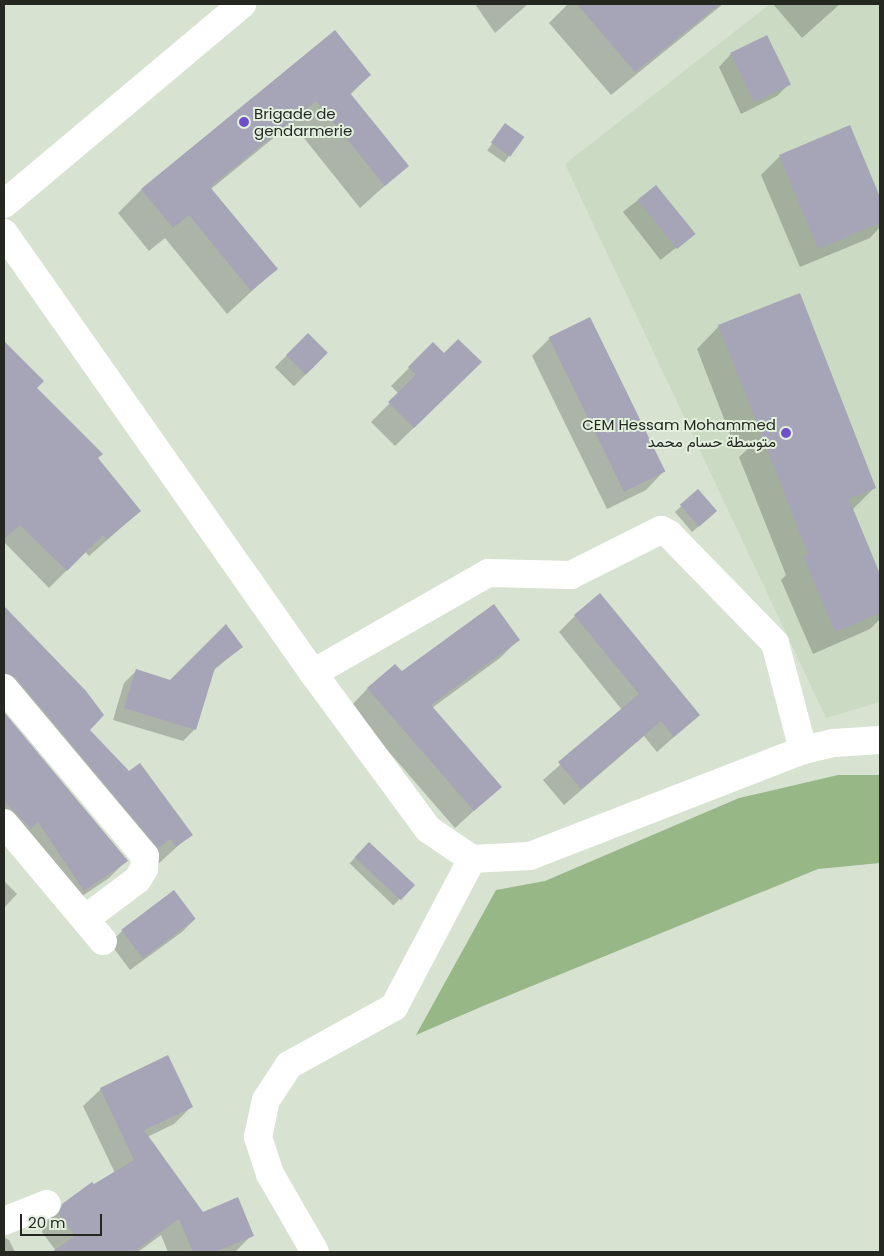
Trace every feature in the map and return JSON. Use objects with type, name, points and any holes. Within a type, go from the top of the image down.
[{"type":"street","points":[[4,204],[242,4]]},
{"type":"street","points":[[4,233],[313,673],[428,829],[472,859],[530,856],[802,750],[833,743],[880,740]]},
{"type":"street","points":[[313,673],[488,573],[571,575],[660,530],[669,534],[775,643],[802,750]]},
{"type":"street","points":[[4,688],[145,856],[144,869],[137,880],[85,919]]},
{"type":"street","points":[[4,823],[103,941]]},
{"type":"street","points":[[315,1252],[270,1174],[258,1137],[266,1100],[289,1065],[394,1007],[472,859]]},
{"type":"street","points":[[4,1221],[47,1204]]},
{"type":"shaded area","name":"CEM Hessam Mohammed متوسطة حسام محمد","points":[[770,4],[880,4],[880,702],[826,718],[565,164]]},
{"type":"green space","points":[[838,775],[880,775],[880,863],[818,869],[416,1035],[496,890],[545,881],[739,798]]},
{"type":"building","points":[[577,4],[720,4],[635,72]]},
{"type":"building","points":[[335,30],[371,75],[350,93],[409,166],[385,186],[316,101],[210,187],[278,269],[251,291],[189,215],[173,228],[141,189]]},
{"type":"building","points":[[767,35],[791,84],[754,102],[730,53]]},
{"type":"building","points":[[505,123],[524,137],[510,157],[491,142]]},
{"type":"building","points":[[850,125],[880,197],[880,223],[818,249],[779,155]]},
{"type":"building","points":[[656,185],[696,234],[677,249],[637,200]]},
{"type":"building","points":[[800,293],[876,488],[849,499],[880,574],[880,613],[835,632],[803,556],[808,554],[761,434],[774,422],[772,419],[758,426],[718,325]]},
{"type":"building","points":[[590,317],[665,472],[624,492],[549,337]]},
{"type":"building","points":[[308,333],[328,353],[306,375],[286,355]]},
{"type":"building","points":[[458,339],[482,362],[414,428],[388,402],[416,375],[408,367],[433,342],[444,353]]},
{"type":"building","points":[[4,341],[44,381],[37,388],[103,454],[98,458],[141,511],[107,539],[103,535],[67,571],[20,525],[4,539]]},
{"type":"building","points":[[698,489],[717,511],[699,527],[680,505]]},
{"type":"building","points":[[600,593],[700,715],[674,737],[661,721],[581,789],[558,762],[639,694],[574,615]]},
{"type":"building","points":[[494,604],[520,640],[431,705],[502,787],[474,811],[367,688],[395,664],[402,671]]},
{"type":"building","points":[[4,606],[86,691],[104,715],[90,730],[129,771],[140,763],[193,835],[176,847],[170,839],[158,848],[16,678],[4,673]]},
{"type":"building","points":[[226,624],[243,647],[215,668],[196,730],[124,708],[136,669],[170,680]]},
{"type":"building","points":[[4,712],[128,861],[84,891],[38,822],[31,829],[4,801]]},
{"type":"building","points":[[369,842],[415,885],[401,900],[355,857]]},
{"type":"building","points":[[174,890],[196,919],[143,958],[121,930]]},
{"type":"building","points":[[168,1055],[193,1107],[144,1130],[203,1212],[238,1197],[254,1236],[214,1252],[193,1252],[179,1219],[133,1252],[52,1252],[75,1236],[59,1214],[62,1204],[92,1182],[94,1184],[134,1160],[100,1088]]},
{"type":"place","name":"Brigade de gendarmerie","points":[[244,122]]},
{"type":"place","name":"CEM Hessam Mohammed متوسطة حسام محمد","points":[[786,433]]}]
